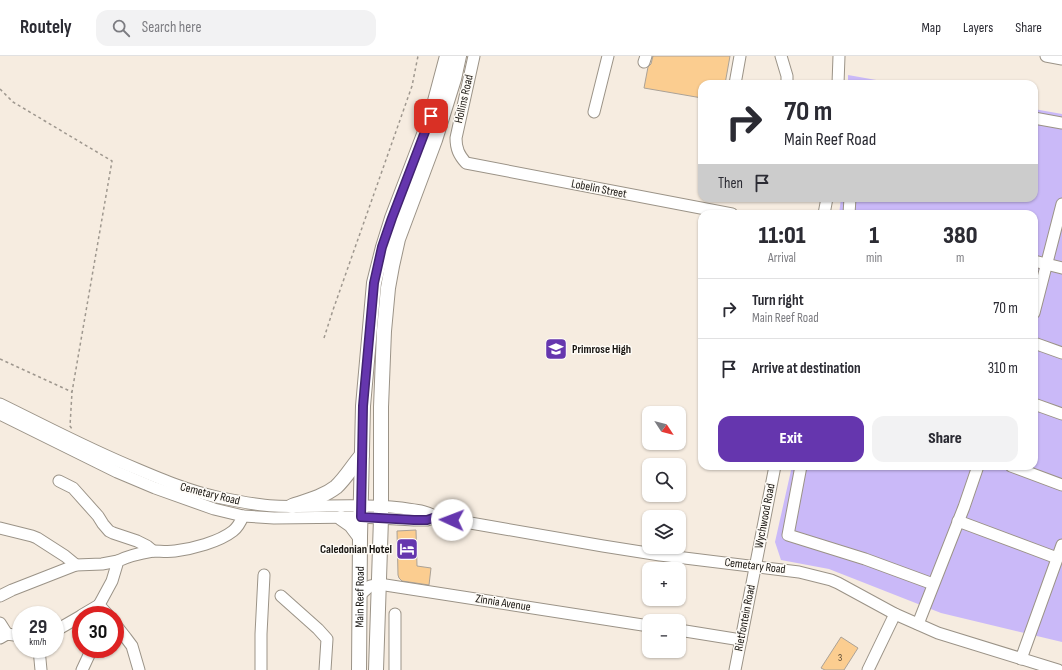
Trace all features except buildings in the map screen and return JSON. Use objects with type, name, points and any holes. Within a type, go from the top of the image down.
[{"type":"main road","name":"Main Reef Road","points":[[359,670],[363,406],[374,283],[382,247],[431,116],[447,56]]},
{"type":"main road","name":"Main Reef Road","points":[[376,670],[381,512],[381,426],[384,330],[388,288],[398,239],[435,140],[454,80],[459,56]]},
{"type":"main road","points":[[363,425],[381,426]]},
{"type":"main road","points":[[292,506],[326,494],[336,487],[362,455]]},
{"type":"main road","points":[[341,518],[351,525],[360,537]]},
{"type":"street","name":"Hollins Road","points":[[466,163],[458,152],[456,138],[474,56]]},
{"type":"street","points":[[594,112],[608,56]]},
{"type":"street","points":[[736,80],[740,56]]},
{"type":"street","points":[[781,56],[786,80]]},
{"type":"street","points":[[838,80],[839,56]]},
{"type":"street","points":[[1046,56],[1062,59]]},
{"type":"street","points":[[1038,119],[1062,123]]},
{"type":"street","name":"Lobelin Street","points":[[466,163],[711,210]]},
{"type":"street","points":[[1038,297],[1062,204]]},
{"type":"street","points":[[1038,261],[1062,268]]},
{"type":"street","points":[[1038,344],[1062,353]]},
{"type":"street","name":"Cemetary Road","points":[[0,404],[124,464],[194,491],[247,503],[274,506],[381,512],[414,520],[427,520],[436,517],[660,555],[799,572],[831,580],[895,614],[938,633],[1058,670]]},
{"type":"street","points":[[1038,405],[1062,414]]},
{"type":"street","name":"Cemetary Road","points":[[0,414],[98,463],[136,480],[208,507],[243,516],[274,518],[341,518],[361,511]]},
{"type":"street","name":"Wychwood Road","points":[[756,566],[774,470]]},
{"type":"street","points":[[800,470],[788,535],[865,559],[933,584]]},
{"type":"street","points":[[918,624],[977,470]]},
{"type":"street","points":[[1022,470],[1062,485]]},
{"type":"street","points":[[59,481],[73,488],[113,534],[137,541],[153,551]]},
{"type":"street","points":[[0,596],[76,565],[102,564],[153,551],[175,551],[214,541],[232,531],[243,516]]},
{"type":"street","points":[[958,521],[1057,558]]},
{"type":"street","points":[[0,528],[37,538],[76,565]]},
{"type":"street","points":[[1021,659],[1062,545]]},
{"type":"street","points":[[104,606],[118,561]]},
{"type":"street","name":"Rietfontein Road","points":[[735,670],[756,566]]},
{"type":"street","points":[[261,670],[264,575]]},
{"type":"street","points":[[360,595],[370,586],[379,584]]},
{"type":"street","name":"Zinnia Avenue","points":[[379,584],[642,625]]},
{"type":"street","points":[[281,596],[318,629],[326,639],[325,670]]},
{"type":"street","points":[[395,670],[396,614]]},
{"type":"street","points":[[868,670],[895,614]]},
{"type":"street","points":[[0,623],[4,636]]},
{"type":"street","points":[[686,631],[741,640]]},
{"type":"street","points":[[124,635],[132,646],[139,670]]},
{"type":"street","points":[[39,658],[41,670]]},
{"type":"street","points":[[82,670],[88,658]]},
{"type":"path","points":[[324,338],[412,86],[418,56]]},
{"type":"path","points":[[0,89],[13,102],[112,161],[72,392],[70,426],[81,444]]},
{"type":"path","points":[[0,359],[72,392]]},
{"type":"shaded area","points":[[848,75],[876,80],[848,80]]},
{"type":"shaded area","points":[[1038,110],[1062,114],[1062,642],[941,613],[829,569],[781,560],[775,542],[791,470],[1038,470],[1038,210],[840,210],[840,202],[1038,202]]},
{"type":"place","name":"Primrose High","points":[[556,349]]},
{"type":"place","name":"Caledonian Hotel","points":[[407,549]]},
{"type":"route","points":[[431,116],[382,247],[374,283],[363,406],[361,517],[427,520],[436,517],[452,520]]}]
